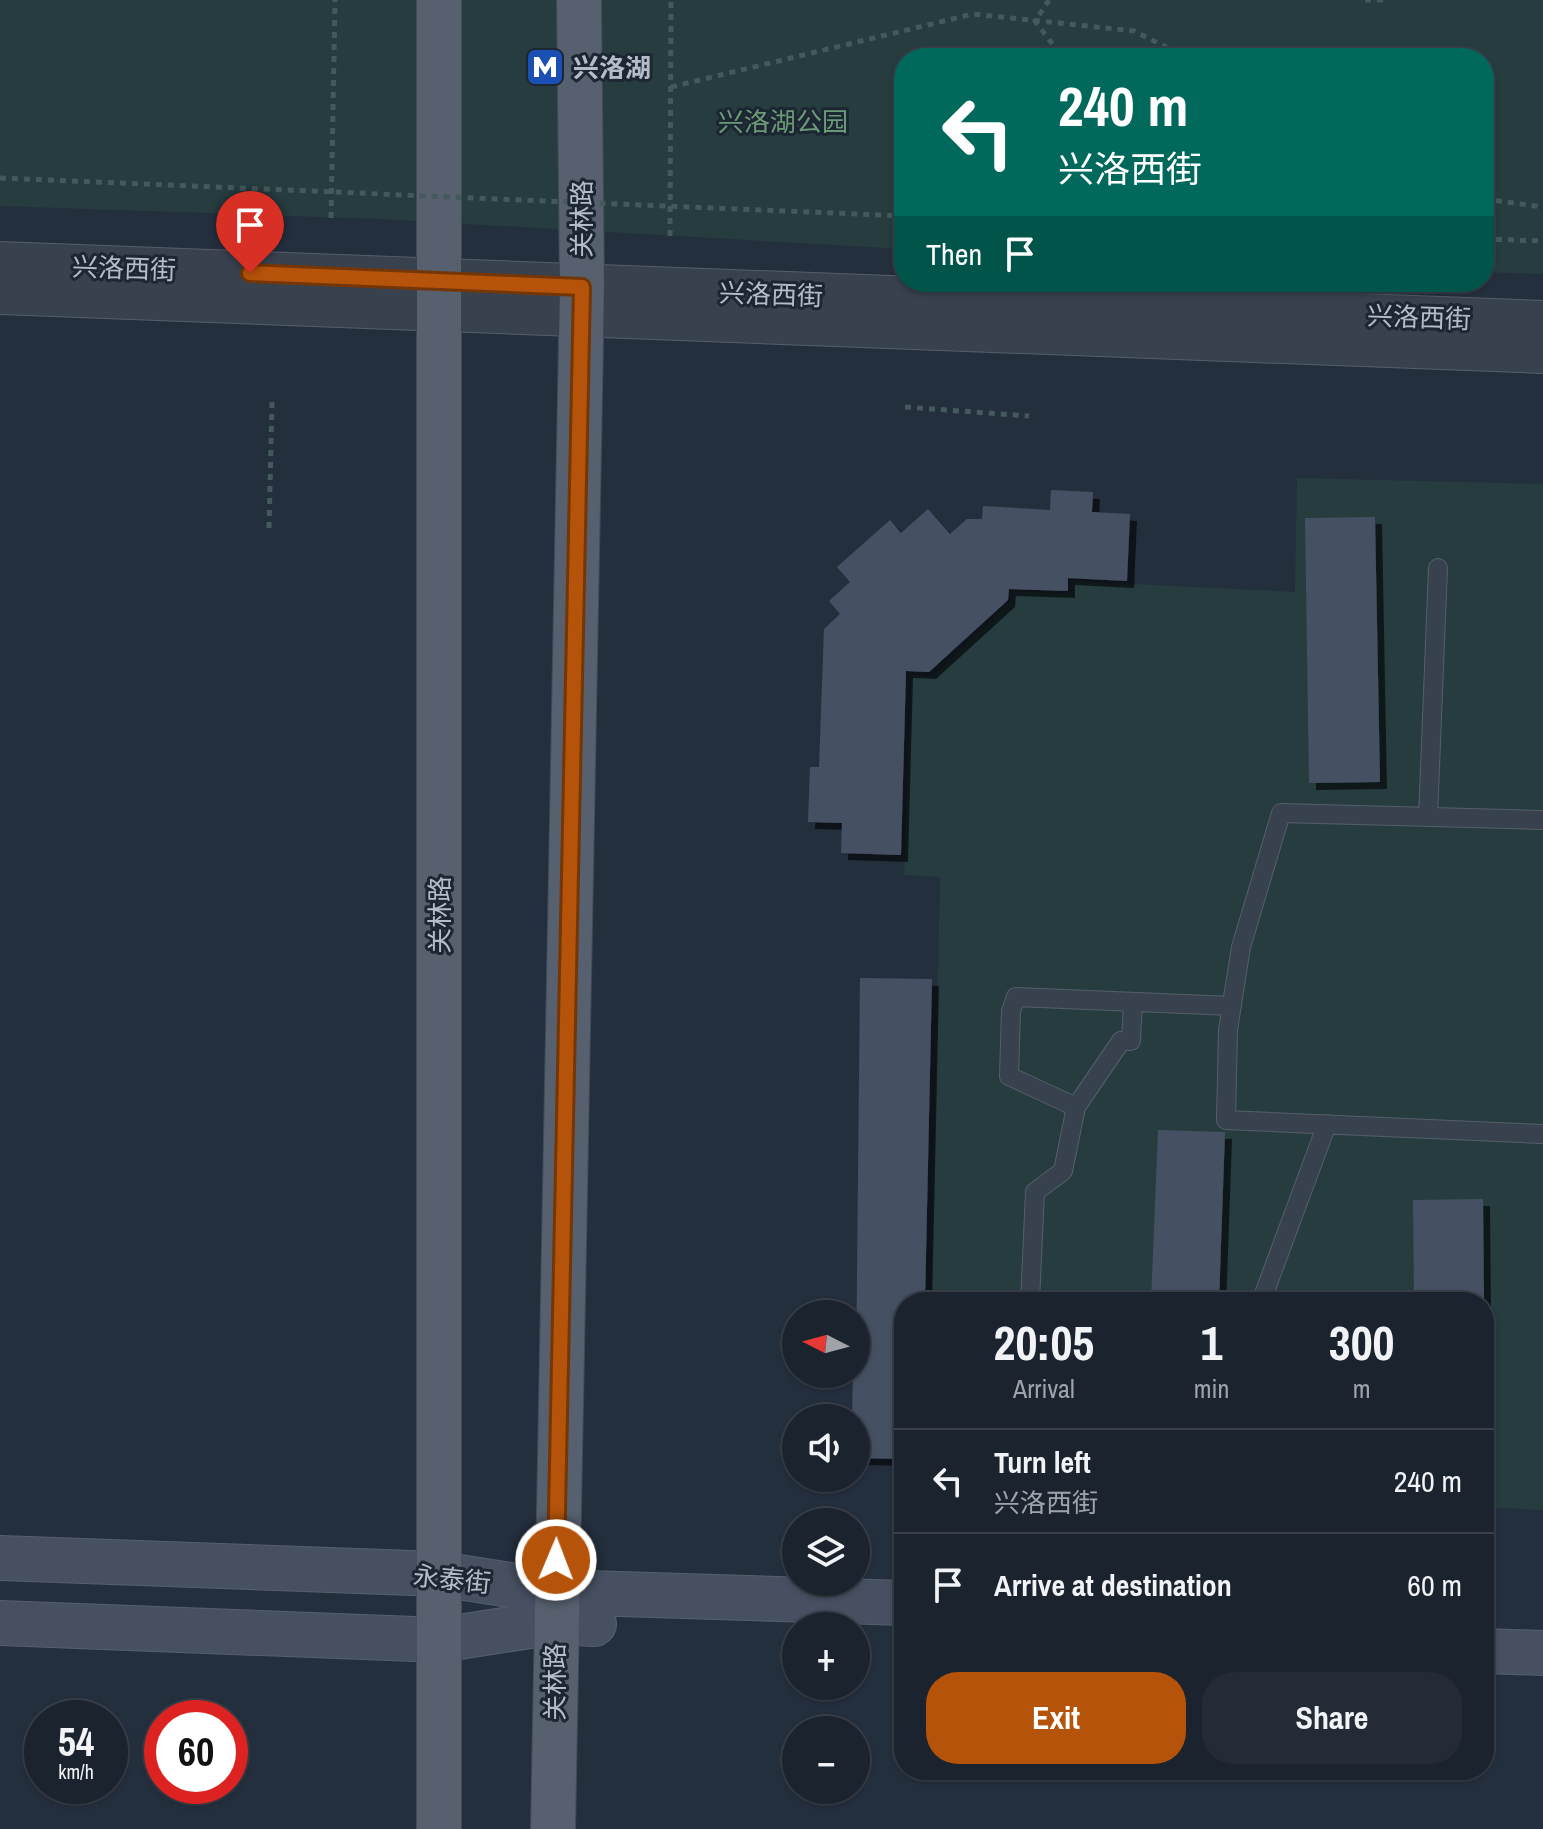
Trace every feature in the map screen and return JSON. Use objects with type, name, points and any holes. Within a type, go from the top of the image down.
[{"type":"main road","name":"关林路","points":[[439,0],[439,1829]]},
{"type":"main road","name":"关林路","points":[[553,1829],[582,302],[579,0]]},
{"type":"main road","name":"永泰街","points":[[0,1558],[440,1574],[555,1607],[782,1629]]},
{"type":"main road","name":"永泰街","points":[[0,1623],[440,1640],[555,1607],[894,1603]]},
{"type":"main road","points":[[1494,1621],[1543,1622]]},
{"type":"main road","points":[[870,1632],[894,1633]]},
{"type":"main road","points":[[1494,1651],[1543,1653]]},
{"type":"street","name":"兴洛西街","points":[[0,263],[438,296],[1543,352]]},
{"type":"street","name":"兴洛西街","points":[[0,293],[438,296]]},
{"type":"street","name":"兴洛西街","points":[[582,302],[1543,322]]},
{"type":"lane","points":[[1428,817],[1438,568]]},
{"type":"lane","points":[[1543,820],[1281,813],[1241,947],[1232,1006],[1226,1120],[1543,1134]]},
{"type":"lane","points":[[1076,1107],[1009,1076],[1011,1011],[1016,997],[1232,1006]]},
{"type":"lane","points":[[1030,1292],[1035,1192],[1063,1171],[1076,1107],[1121,1041],[1131,1041],[1133,1002]]},
{"type":"lane","points":[[1265,1292],[1327,1124]]},
{"type":"path","points":[[331,218],[335,0]]},
{"type":"path","points":[[670,236],[671,0]]},
{"type":"path","points":[[1035,21],[1049,0]]},
{"type":"path","points":[[1365,0],[1389,0]]},
{"type":"path","points":[[671,87],[973,14],[1134,31],[1168,48]]},
{"type":"path","points":[[1035,21],[1055,48]]},
{"type":"path","points":[[0,178],[894,216]]},
{"type":"path","points":[[1494,200],[1543,207]]},
{"type":"path","points":[[1494,239],[1543,241]]},
{"type":"path","points":[[269,528],[272,402]]},
{"type":"path","points":[[905,407],[1029,416]]},
{"type":"green space","name":"兴洛湖公园","points":[[0,0],[1543,0],[1543,274],[1494,272],[1494,48],[894,48],[894,248],[379,219],[0,206]]},
{"type":"green space","points":[[1297,478],[1543,484],[1543,1510],[1494,1508],[1494,1292],[931,1292],[940,877],[904,875],[912,675],[933,676],[1013,599],[1014,591],[1072,594],[1073,581],[1295,592]]},
{"type":"building","points":[[1051,490],[1093,492],[1092,512],[1130,514],[1127,581],[1068,578],[1068,591],[1009,589],[1008,600],[929,672],[906,671],[901,855],[841,853],[842,823],[808,822],[810,767],[819,767],[824,629],[840,614],[829,601],[850,582],[837,567],[890,520],[901,533],[928,509],[950,534],[967,519],[982,519],[983,506],[1050,510]]},
{"type":"building","points":[[1375,517],[1380,782],[1309,783],[1305,518]]},
{"type":"building","points":[[860,978],[932,979],[925,1292],[894,1292],[894,1459],[870,1458],[870,1404],[852,1404],[853,1388],[870,1388],[870,1300],[857,1300]]},
{"type":"building","points":[[1158,1130],[1225,1132],[1219,1292],[1151,1292]]},
{"type":"building","points":[[1483,1199],[1484,1292],[1414,1292],[1413,1200]]},
{"type":"place","name":"兴洛湖","points":[[545,67]]},
{"type":"route","points":[[250,273],[582,287],[556,1560]]}]
